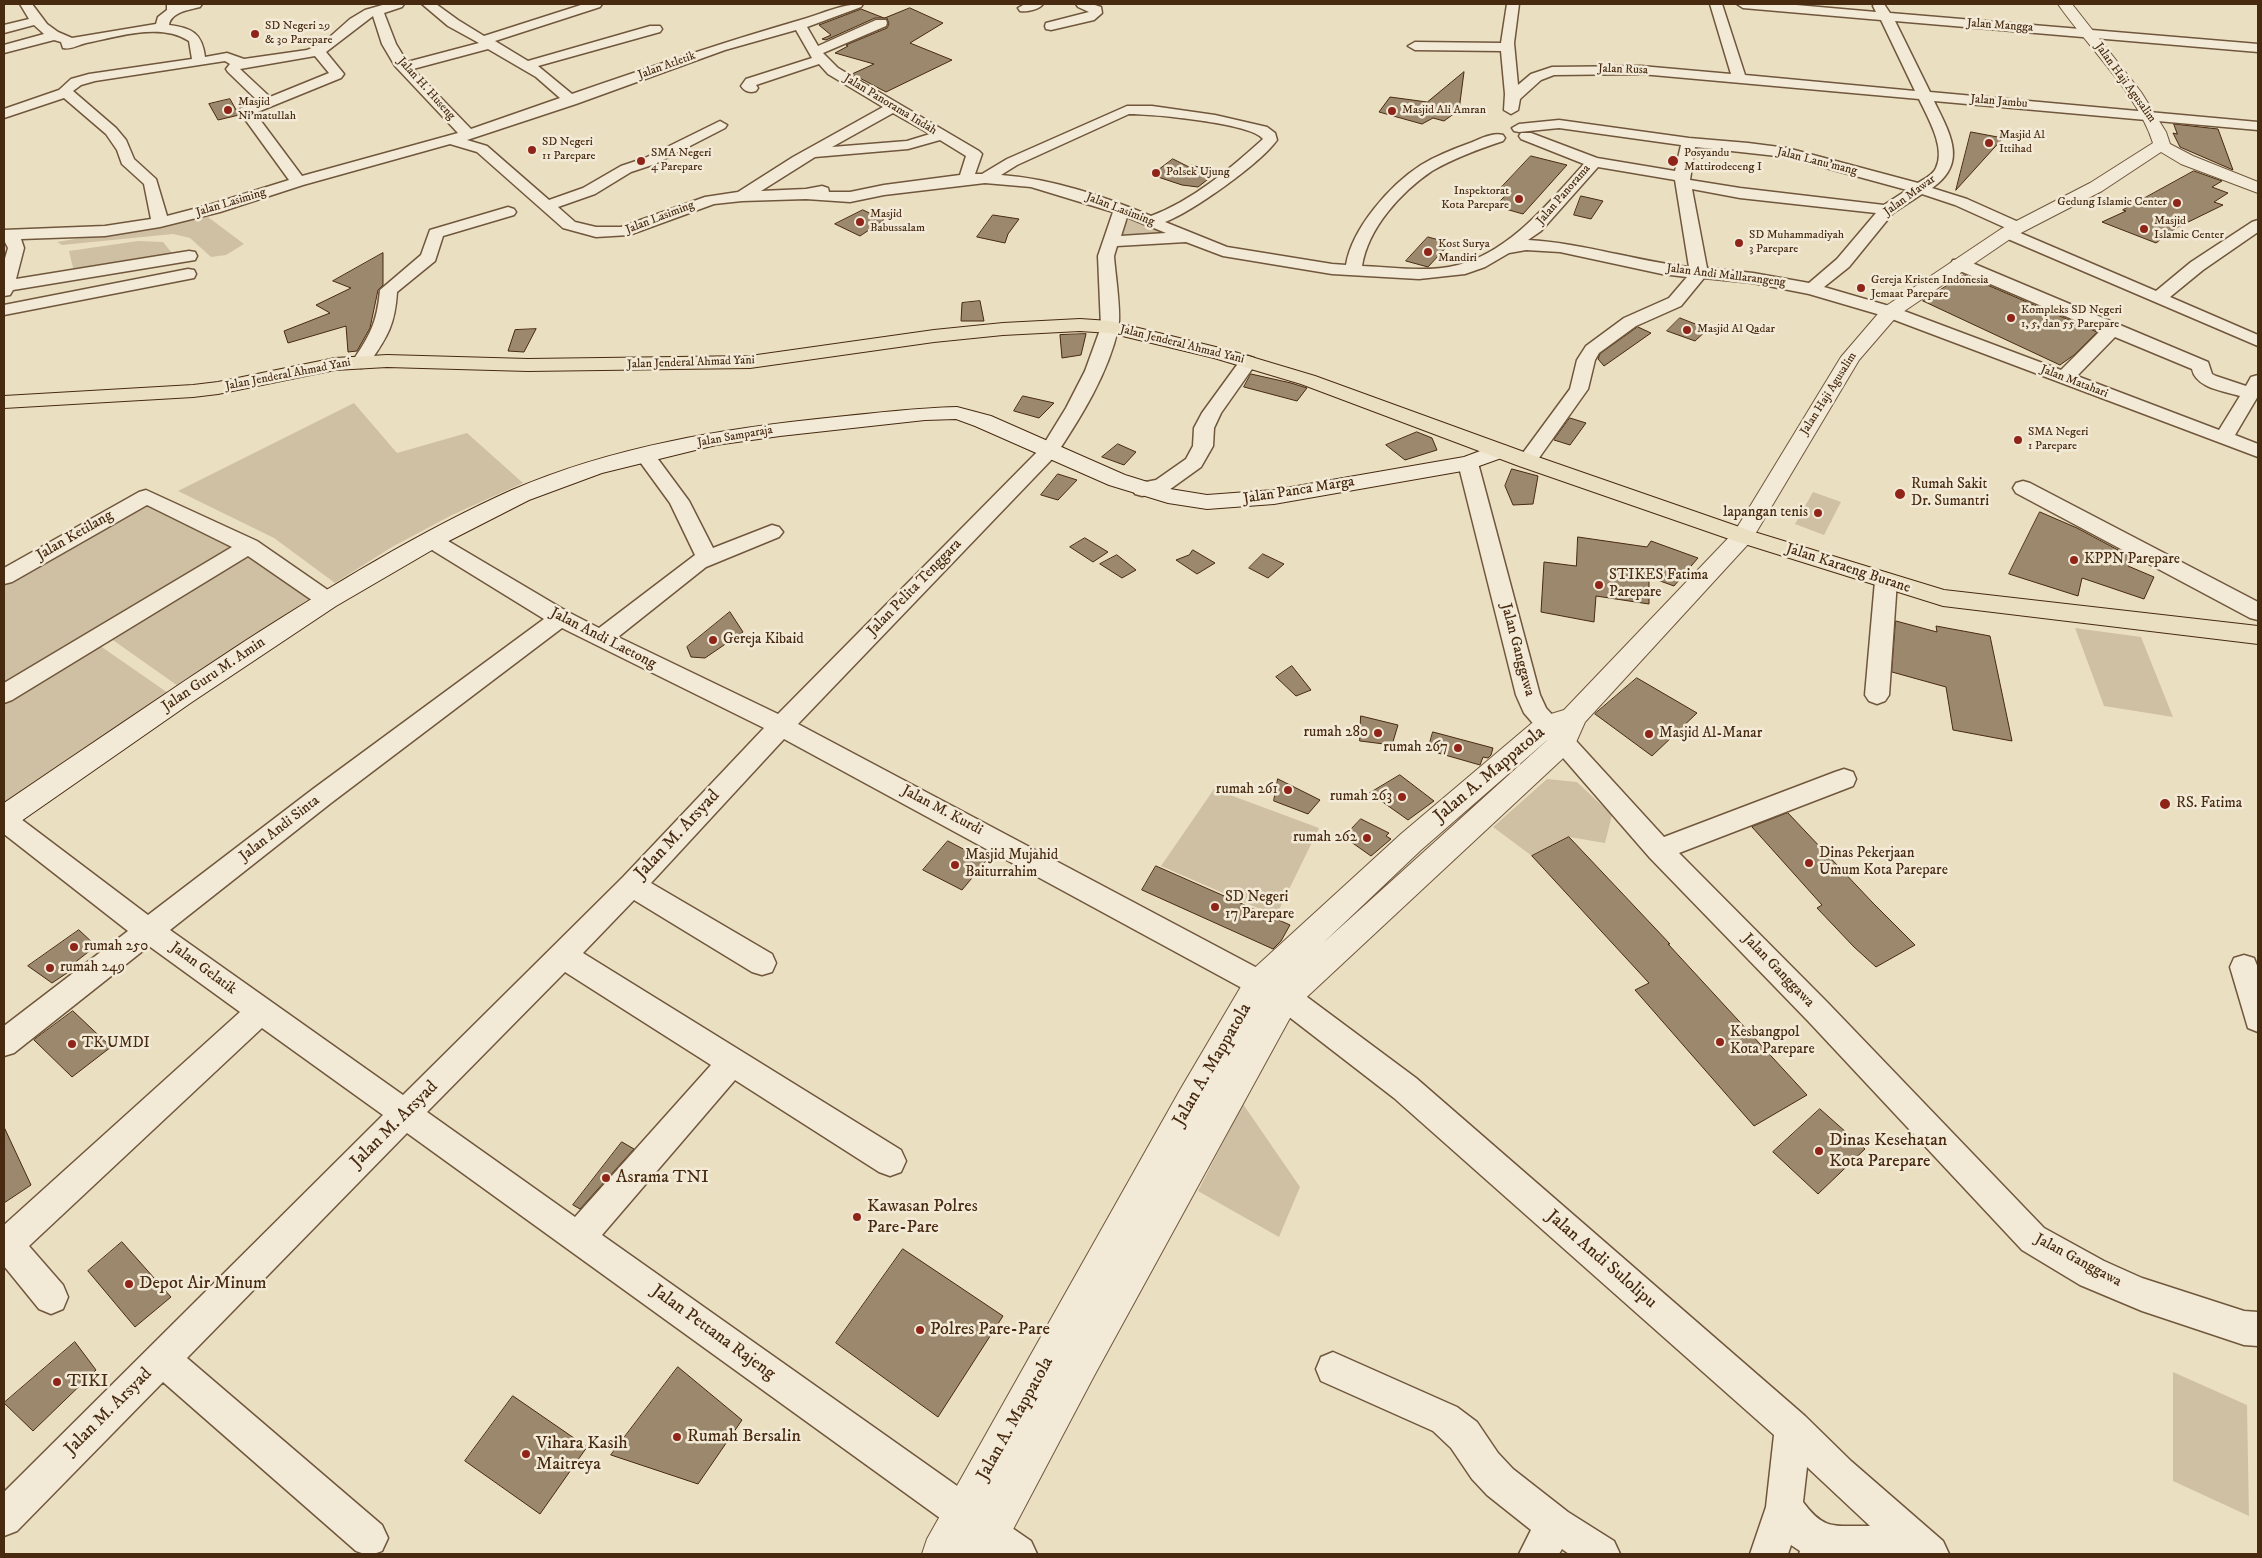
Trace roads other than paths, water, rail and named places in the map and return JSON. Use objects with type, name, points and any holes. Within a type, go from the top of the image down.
[{"type":"highway","name":"Jalan Jenderal Ahmad Yani","points":[[4,402],[193,391],[218,388],[335,364],[361,362],[528,365],[750,362],[974,332],[1080,325],[1110,327],[1149,335],[1248,362],[1361,399],[1453,434]]},
{"type":"highway","name":"Jalan Karaeng Burane","points":[[1453,434],[1743,536],[1943,598],[2258,635]]},
{"type":"street","points":[[26,4],[36,21],[53,36],[67,40],[68,45],[73,42],[162,26],[163,20],[173,7],[196,4]]},
{"type":"street","points":[[268,103],[234,68],[236,65],[318,51],[343,34],[360,18],[398,4]]},
{"type":"street","points":[[428,4],[453,23],[541,74],[571,101]]},
{"type":"street","points":[[403,66],[488,42],[596,4]]},
{"type":"street","name":"Jalan Atletik","points":[[452,140],[571,101],[720,47],[800,25],[857,4]]},
{"type":"street","points":[[1024,8],[1037,4]]},
{"type":"street","points":[[1052,26],[1089,17],[1096,12],[1082,4]]},
{"type":"street","points":[[1498,138],[1491,134],[1491,129],[1497,126],[1518,130],[1507,47],[1513,4]]},
{"type":"street","points":[[1716,4],[1739,79]]},
{"type":"street","name":"Jalan Mangga","points":[[1743,4],[1887,18],[2258,48]]},
{"type":"street","name":"Jalan Mawar","points":[[1812,289],[1843,263],[1887,210],[1921,189],[1943,171],[1946,161],[1944,136],[1887,18],[1878,4]]},
{"type":"street","name":"Jalan Haji Agusalim","points":[[1562,728],[1743,536],[1851,357],[1890,312],[2012,230],[2096,187],[2155,150],[2162,138],[2150,116],[2066,4]]},
{"type":"street","name":"Jalan H. Huseng","points":[[377,11],[389,44],[403,66],[473,134]]},
{"type":"street","points":[[4,29],[36,21]]},
{"type":"street","points":[[751,88],[748,86],[751,82],[817,56],[881,24]]},
{"type":"street","name":"Jalan Panorama Indah","points":[[800,25],[817,56],[833,71],[974,154],[966,179]]},
{"type":"street","points":[[154,28],[168,28],[192,37],[196,42],[199,62]]},
{"type":"street","points":[[527,66],[655,29]]},
{"type":"street","points":[[4,49],[53,36]]},
{"type":"street","points":[[1415,46],[1507,47]]},
{"type":"street","points":[[298,182],[246,111],[337,74],[318,51]]},
{"type":"street","points":[[66,92],[66,88],[86,78],[226,57],[235,62],[243,63]]},
{"type":"street","name":"Jalan Rusa","points":[[1514,96],[1536,77],[1552,71],[1641,70],[1739,79]]},
{"type":"street","name":"Jalan Jambu","points":[[1739,79],[2258,126]]},
{"type":"street","points":[[4,114],[66,92]]},
{"type":"street","points":[[66,92],[112,131],[126,151],[127,161],[151,182],[160,222]]},
{"type":"street","points":[[742,196],[810,153],[893,108]]},
{"type":"street","points":[[985,178],[1012,162],[1127,110],[1152,110],[1215,119],[1262,130],[1270,136],[1270,140],[1247,160],[1176,212],[1152,221]]},
{"type":"street","name":"Jalan Lanu'mang","points":[[1353,272],[1353,262],[1369,226],[1426,168],[1466,149],[1498,138],[1515,141],[1518,130],[1538,124],[1559,124],[1689,142],[1748,147],[1788,153],[1921,189],[1961,202],[2012,230],[2258,341]]},
{"type":"street","points":[[546,206],[589,191],[626,169],[650,161],[720,125]]},
{"type":"street","name":"Jalan Panorama","points":[[1353,272],[1441,273],[1460,270],[1479,263],[1535,228],[1594,162],[1518,130]]},
{"type":"street","points":[[473,134],[482,148]]},
{"type":"street","points":[[810,153],[908,145],[942,135]]},
{"type":"street","points":[[452,140],[482,148]]},
{"type":"street","name":"Jalan Lasiming","points":[[8,235],[85,233],[160,222],[214,209],[298,182],[452,140]]},
{"type":"street","points":[[1527,461],[1578,389],[1586,360],[1592,350],[1630,322],[1675,302],[1699,273],[1682,180],[1689,142]]},
{"type":"street","name":"Jalan Lasiming","points":[[482,148],[546,206],[574,228],[615,233],[632,229],[695,204],[742,196],[806,194],[850,197],[884,190],[985,178],[1051,186],[1152,221],[1186,237],[1223,251],[1353,272]]},
{"type":"street","points":[[2155,150],[2187,160],[2258,188]]},
{"type":"street","points":[[1594,162],[1740,193],[1887,210]]},
{"type":"street","points":[[1110,327],[1106,256],[1121,210]]},
{"type":"street","points":[[361,362],[380,334],[387,312],[389,290],[429,257],[436,233],[508,212]]},
{"type":"street","points":[[2159,297],[2197,266],[2258,225]]},
{"type":"street","name":"Jalan Andi Mallarangeng","points":[[1535,228],[1560,246]]},
{"type":"street","points":[[8,235],[16,248],[5,289],[189,256]]},
{"type":"street","points":[[1109,242],[1186,237]]},
{"type":"street","name":"Jalan Andi Mallarangeng","points":[[1505,248],[1534,245],[1560,246],[1633,264],[1753,278],[1812,289],[1890,312]]},
{"type":"street","points":[[1959,264],[2201,366],[2203,376],[2209,380],[2254,387],[2224,438]]},
{"type":"street","points":[[4,310],[188,274]]},
{"type":"street","name":"Jalan Matahari","points":[[1890,312],[2258,451]]},
{"type":"street","name":"Jalan Pelita Tenggara","points":[[781,726],[1049,451],[1080,401],[1094,371],[1110,327]]},
{"type":"street","points":[[2064,378],[2112,330]]},
{"type":"street","points":[[1142,489],[1162,485],[1194,463],[1203,446],[1204,428],[1212,413],[1248,362]]},
{"type":"street","name":"Jalan Samparaja","points":[[431,540],[521,495],[594,468],[726,437],[943,412],[957,413],[983,421],[1049,451]]},
{"type":"street","points":[[1437,467],[1449,449],[1453,434]]},
{"type":"street","name":"Jalan Panca Marga","points":[[1049,451],[1142,489],[1190,501],[1274,497],[1468,463],[1498,450]]},
{"type":"street","points":[[645,455],[679,501],[707,558]]},
{"type":"street","name":"Jalan Ganggawa","points":[[1468,463],[1528,695],[1536,713],[1562,728],[1659,850],[1818,1012],[2033,1239],[2092,1273],[2142,1294],[2244,1328],[2258,1330]]},
{"type":"street","points":[[2023,488],[2258,612]]},
{"type":"street","name":"Jalan Ketilang","points":[[4,577],[146,497],[250,546]]},
{"type":"street","points":[[600,639],[688,568],[707,558],[772,532]]},
{"type":"street","name":"Jalan Andi Laetong","points":[[431,540],[560,618],[781,726]]},
{"type":"street","name":"Jalan Guru M. Amin","points":[[4,819],[184,695],[327,600],[431,540]]},
{"type":"street","points":[[4,694],[250,546],[327,600]]},
{"type":"street","points":[[1877,695],[1886,581]]},
{"type":"street","name":"Jalan Andi Sinta","points":[[4,1043],[322,796],[560,618]]},
{"type":"street","name":"Jalan M. Arsyad","points":[[4,1518],[632,885],[781,726]]},
{"type":"street","name":"Jalan M. Kurdi","points":[[781,726],[1272,990]]},
{"type":"street","name":"Jalan A. Mappatola","points":[[942,1554],[977,1534],[1069,1355],[1272,990],[1463,836],[1562,728]]},
{"type":"street","points":[[1659,850],[1844,779]]},
{"type":"street","name":"Jalan Gelatik","points":[[4,819],[149,931],[405,1114]]},
{"type":"street","points":[[632,885],[762,963]]},
{"type":"street","points":[[562,954],[890,1161]]},
{"type":"street","points":[[2244,967],[2258,1019]]},
{"type":"street","name":"Jalan Andi Sulolipu","points":[[1272,990],[1405,1088],[1793,1428],[1838,1474],[1924,1550]]},
{"type":"street","points":[[51,1297],[5,1246],[260,1011]]},
{"type":"street","points":[[579,1237],[732,1062]]},
{"type":"street","name":"Jalan Pettana Rajeng","points":[[405,1114],[579,1237],[977,1534],[1018,1554]]},
{"type":"street","points":[[162,1359],[369,1538]]},
{"type":"street","points":[[1332,1369],[1445,1419],[1464,1435],[1484,1466],[1500,1482],[1546,1540],[1569,1532],[1601,1554]]},
{"type":"street","points":[[1769,1554],[1784,1507],[1793,1428]]},
{"type":"street","points":[[1784,1507],[1800,1529],[1820,1549],[1924,1550]]},
{"type":"place","name":"SD Negeri 29 & 30 Parepare","points":[[255,34]]},
{"type":"place","name":"Masjid Ni'matullah","points":[[228,110]]},
{"type":"place","name":"Masjid Ali Amran","points":[[1392,111]]},
{"type":"place","name":"Masjid Al Ittihad","points":[[1989,143]]},
{"type":"place","name":"SD Negeri 11 Parepare","points":[[532,150]]},
{"type":"place","name":"SMA Negeri 4 Parepare","points":[[641,161]]},
{"type":"place","name":"Posyandu Mattirodeceng I","points":[[1673,161]]},
{"type":"place","name":"Polsek Ujung","points":[[1156,173]]},
{"type":"place","name":"Inspektorat Kota Parepare","points":[[1519,199]]},
{"type":"place","name":"Gedung Islamic Center","points":[[2177,203]]},
{"type":"place","name":"Masjid Babussalam","points":[[860,222]]},
{"type":"place","name":"Masjid Islamic Center","points":[[2144,229]]},
{"type":"place","name":"SD Muhammadiyah 3 Parepare","points":[[1739,243]]},
{"type":"place","name":"Kost Surya Mandiri","points":[[1428,252]]},
{"type":"place","name":"Gereja Kristen Indonesia Jemaat Parepare","points":[[1861,288]]},
{"type":"place","name":"Kompleks SD Negeri 1, 5, dan 55 Parepare","points":[[2011,318]]},
{"type":"place","name":"Masjid Al Qadar","points":[[1687,330]]},
{"type":"place","name":"SMA Negeri 1 Parepare","points":[[2018,440]]},
{"type":"place","name":"Rumah Sakit Dr. Sumantri","points":[[1900,494]]},
{"type":"place","name":"lapangan tenis","points":[[1818,513]]},
{"type":"place","name":"KPPN Parepare","points":[[2074,560]]},
{"type":"place","name":"STIKES Fatima Parepare","points":[[1599,585]]},
{"type":"place","name":"Gereja Kibaid","points":[[713,640]]},
{"type":"place","name":"rumah 280","points":[[1378,733]]},
{"type":"place","name":"Masjid Al-Manar","points":[[1649,734]]},
{"type":"place","name":"rumah 267","points":[[1458,748]]},
{"type":"place","name":"rumah 261","points":[[1288,790]]},
{"type":"place","name":"rumah 263","points":[[1402,797]]},
{"type":"place","name":"RS. Fatima","points":[[2165,804]]},
{"type":"place","name":"rumah 262","points":[[1367,838]]},
{"type":"place","name":"Dinas Pekerjaan Umum Kota Parepare","points":[[1809,863]]},
{"type":"place","name":"Masjid Mujahid Baiturrahim","points":[[955,865]]},
{"type":"place","name":"SD Negeri 17 Parepare","points":[[1215,907]]},
{"type":"place","name":"rumah 250","points":[[74,947]]},
{"type":"place","name":"rumah 249","points":[[50,968]]},
{"type":"place","name":"Kesbangpol Kota Parepare","points":[[1720,1042]]},
{"type":"place","name":"TK UMDI","points":[[72,1044]]},
{"type":"place","name":"Dinas Kesehatan Kota Parepare","points":[[1819,1151]]},
{"type":"place","name":"Asrama TNI","points":[[606,1178]]},
{"type":"place","name":"Kawasan Polres Pare-Pare","points":[[857,1217]]},
{"type":"place","name":"Depot Air Minum","points":[[129,1284]]},
{"type":"place","name":"Polres Pare-Pare","points":[[920,1330]]},
{"type":"place","name":"TIKI","points":[[57,1382]]},
{"type":"place","name":"Rumah Bersalin","points":[[677,1437]]},
{"type":"place","name":"Vihara Kasih Maitreya","points":[[526,1454]]}]
